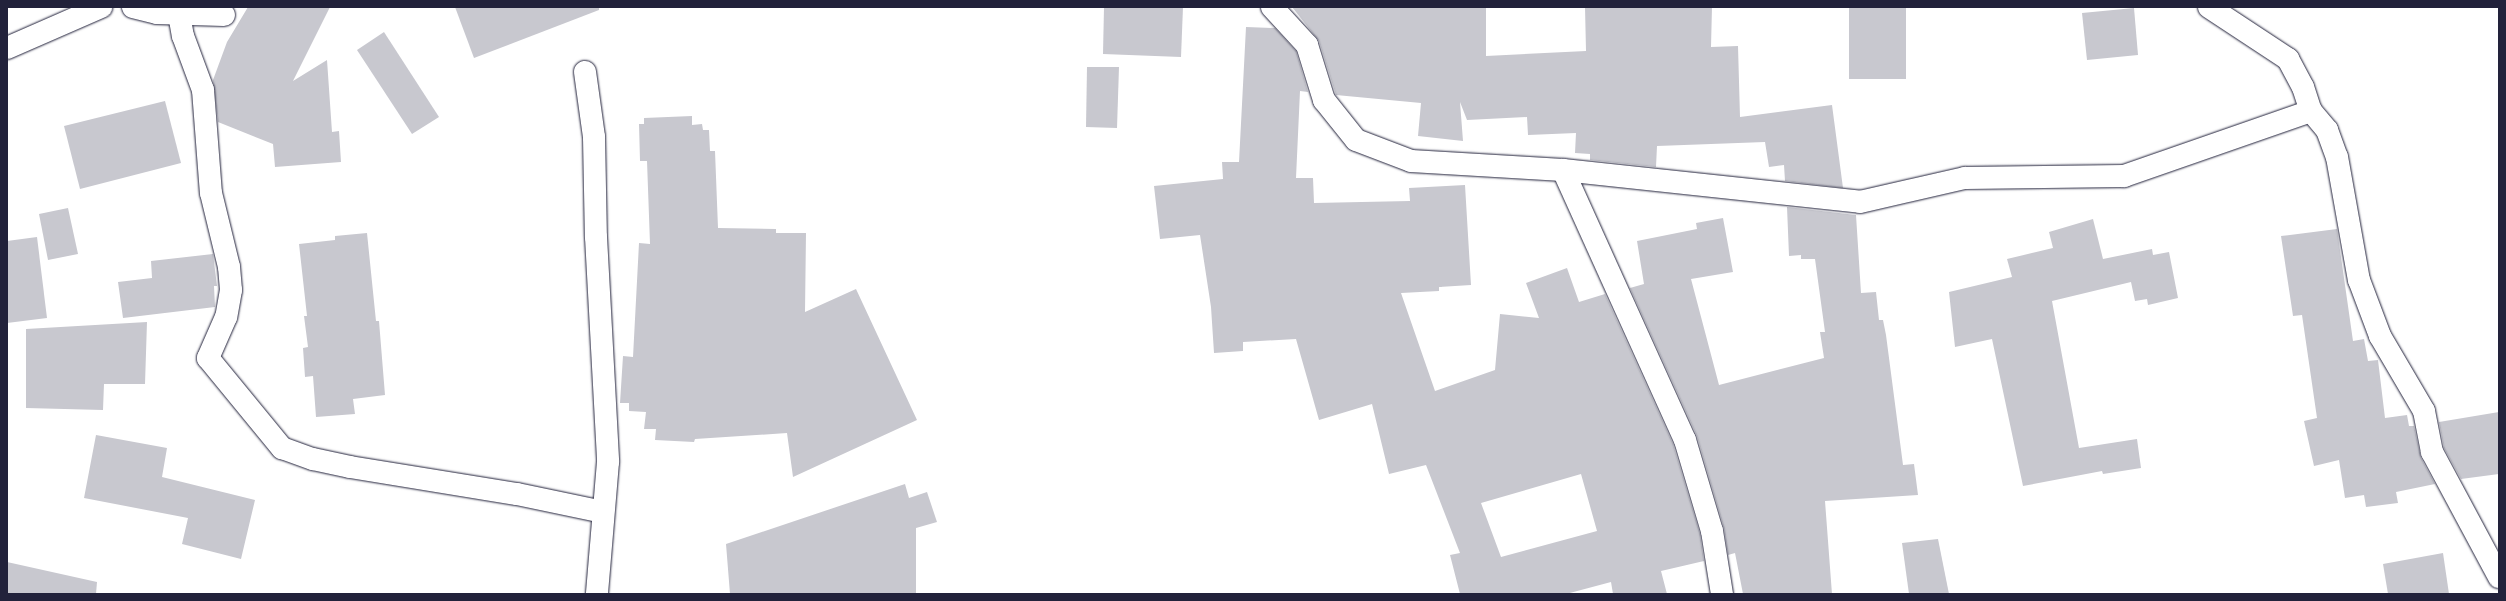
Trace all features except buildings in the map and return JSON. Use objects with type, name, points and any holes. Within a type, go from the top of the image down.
[{"type":"street","points":[[7,48],[101,7]]},
{"type":"street","points":[[133,7],[157,13],[224,15]]},
{"type":"street","points":[[1272,7],[1308,45],[1324,100],[1356,140],[1411,161],[1563,170],[1860,202],[1965,178],[2124,176],[2311,111]]},
{"type":"street","points":[[2209,7],[2288,59],[2303,88],[2311,111],[2327,130],[2338,157],[2359,280],[2380,336],[2424,411],[2432,452],[2499,577]]},
{"type":"street","points":[[179,14],[183,36],[203,90],[207,117],[211,193],[229,267],[231,290],[226,317],[208,358],[282,448],[313,459],[350,467],[524,495],[603,512]]},
{"type":"street","points":[[585,72],[594,138],[596,238],[608,462],[597,594]]},
{"type":"street","points":[[1563,170],[1685,440],[1712,532],[1722,594]]}]
